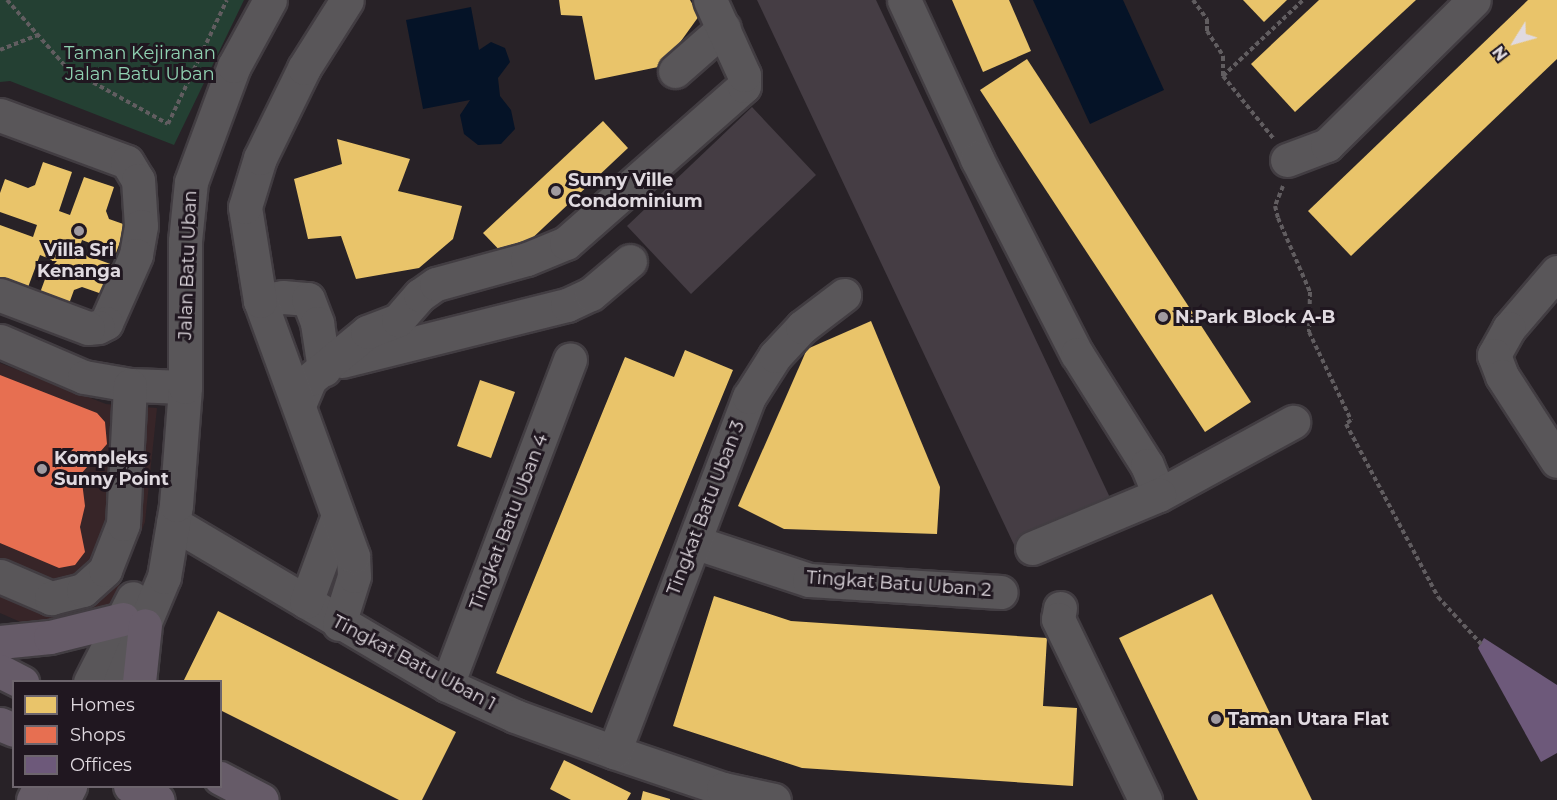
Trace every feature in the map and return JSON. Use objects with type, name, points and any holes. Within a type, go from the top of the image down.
[{"type":"highway","points":[[0,642],[50,637],[134,622],[139,680]]},
{"type":"highway","points":[[0,671],[19,680]]},
{"type":"highway","points":[[222,779],[262,800]]},
{"type":"highway","points":[[134,788],[158,800]]},
{"type":"street","name":"Jalan Batu Uban","points":[[91,680],[164,577],[171,535],[185,387],[185,241],[189,192],[197,156],[234,66],[270,0]]},
{"type":"street","points":[[339,624],[354,576],[353,556],[337,518],[299,405],[260,301],[245,207],[260,158],[304,68],[347,0]]},
{"type":"street","points":[[904,0],[977,159],[1077,354],[1146,465],[1159,495]]},
{"type":"street","points":[[1287,160],[1327,145],[1474,0]]},
{"type":"street","points":[[299,405],[310,379],[368,332],[398,320],[420,295],[436,284],[527,259],[566,243],[744,86],[744,75],[717,14],[675,71]]},
{"type":"street","points":[[0,115],[127,162],[138,180],[141,226],[138,243],[106,323],[98,327],[88,328],[0,295]]},
{"type":"street","points":[[138,243],[185,241]]},
{"type":"street","points":[[327,366],[567,305],[591,294],[630,261]]},
{"type":"street","points":[[1557,272],[1509,328],[1494,355],[1502,376],[1557,460]]},
{"type":"street","name":"Tingkat Batu Uban 3","points":[[614,752],[749,397],[775,356],[802,327],[844,295]]},
{"type":"street","points":[[260,301],[283,297],[308,299],[317,323],[327,366]]},
{"type":"street","points":[[0,341],[84,377],[130,385],[185,387]]},
{"type":"street","name":"Tingkat Batu Uban 4","points":[[447,685],[570,359]]},
{"type":"street","points":[[0,576],[51,598],[83,590],[105,570],[123,524],[130,385]]},
{"type":"street","points":[[1032,548],[1159,495],[1293,422]]},
{"type":"street","points":[[306,602],[337,518]]},
{"type":"street","name":"Tingkat Batu Uban 1","points":[[171,535],[306,602],[339,624],[447,685],[515,716],[723,789],[774,800]]},
{"type":"street","name":"Tingkat Batu Uban 2","points":[[694,542],[809,580],[1001,591]]},
{"type":"street","points":[[1060,608],[1058,619],[1145,800]]},
{"type":"street","name":"Jalan Batu Uban","points":[[120,680],[134,622]]},
{"type":"path","points":[[7,0],[68,68],[168,124],[227,0]]},
{"type":"path","points":[[1193,0],[1207,19],[1207,31],[1223,56],[1223,76],[1287,160],[1283,188],[1275,206],[1310,292],[1310,332],[1351,420],[1346,424],[1438,597],[1481,644]]},
{"type":"path","points":[[1223,76],[1303,0]]},
{"type":"path","points":[[0,50],[38,35]]},
{"type":"shaded area","points":[[0,363],[106,404],[157,408],[145,522],[109,611],[34,628],[0,613]]},
{"type":"green space","name":"Taman Kejiranan Jalan Batu Uban","points":[[0,0],[244,0],[174,145],[10,81],[0,82]]},
{"type":"water","points":[[1033,0],[1123,0],[1164,90],[1090,124]]},
{"type":"water","points":[[471,7],[479,50],[491,42],[505,48],[510,62],[498,78],[500,96],[511,110],[515,129],[501,144],[478,145],[464,134],[460,115],[470,100],[423,109],[406,20]]},
{"type":"building: Homes","points":[[559,0],[690,0],[699,16],[663,66],[595,80],[582,16],[561,15]]},
{"type":"building: Homes","points":[[952,0],[1009,0],[1031,51],[983,72]]},
{"type":"building: Homes","points":[[1243,0],[1287,0],[1264,22]]},
{"type":"building: Homes","points":[[1319,0],[1416,0],[1295,112],[1251,64]]},
{"type":"building: Homes","points":[[1528,0],[1557,0],[1557,59],[1351,256],[1308,211]]},
{"type":"building: Homes","name":"N.Park Block A-B","points":[[1027,59],[1251,402],[1205,432],[980,90]]},
{"type":"building: Homes","name":"Sunny Ville Condominium","points":[[603,121],[628,148],[509,260],[483,233]]},
{"type":"building: Homes","points":[[337,139],[410,159],[398,191],[462,206],[453,239],[419,268],[356,279],[341,236],[308,239],[294,179],[342,164]]},
{"type":"building: Homes","name":"Villa Sri Kenanga","points":[[43,162],[72,172],[59,211],[70,215],[84,177],[114,187],[106,211],[109,219],[126,225],[116,253],[82,240],[78,252],[113,265],[102,294],[82,287],[74,290],[66,312],[37,301],[52,260],[40,255],[24,298],[0,289],[0,225],[33,237],[37,225],[0,212],[0,193],[5,179],[28,188],[35,185]]},
{"type":"building: Homes","points":[[871,321],[940,487],[937,534],[784,529],[738,506],[807,349]]},
{"type":"building: Homes","points":[[685,350],[733,370],[592,713],[496,673],[625,357],[674,377]]},
{"type":"building: Homes","points":[[480,380],[515,392],[491,458],[457,446]]},
{"type":"building: Homes","name":"Taman Utara Flat","points":[[1212,594],[1312,800],[1198,800],[1119,638]]},
{"type":"building: Homes","points":[[714,596],[791,621],[1047,638],[1043,706],[1077,708],[1073,786],[802,768],[673,726]]},
{"type":"building: Homes","points":[[218,611],[456,732],[422,800],[399,800],[222,711],[222,680],[184,680]]},
{"type":"building: Homes","points":[[564,760],[631,793],[627,800],[571,800],[550,789]]},
{"type":"building: Homes","points":[[643,791],[670,799],[670,800],[641,800]]},
{"type":"building: Shops","name":"Kompleks Sunny Point","points":[[0,375],[97,413],[105,422],[107,444],[81,474],[85,506],[80,527],[85,552],[75,565],[59,568],[0,543]]},
{"type":"building: Offices","points":[[1484,638],[1557,685],[1557,753],[1541,762],[1478,648]]},
{"type":"building: Other","points":[[757,0],[876,0],[1121,521],[1024,566]]},
{"type":"building: Other","points":[[752,107],[816,175],[691,294],[627,226]]},
{"type":"place","name":"Sunny Ville Condominium","points":[[556,191]]},
{"type":"place","name":"Villa Sri Kenanga","points":[[79,231]]},
{"type":"place","name":"N.Park Block A-B","points":[[1163,317]]},
{"type":"place","name":"Kompleks Sunny Point","points":[[42,469]]},
{"type":"place","name":"Taman Utara Flat","points":[[1216,719]]}]
